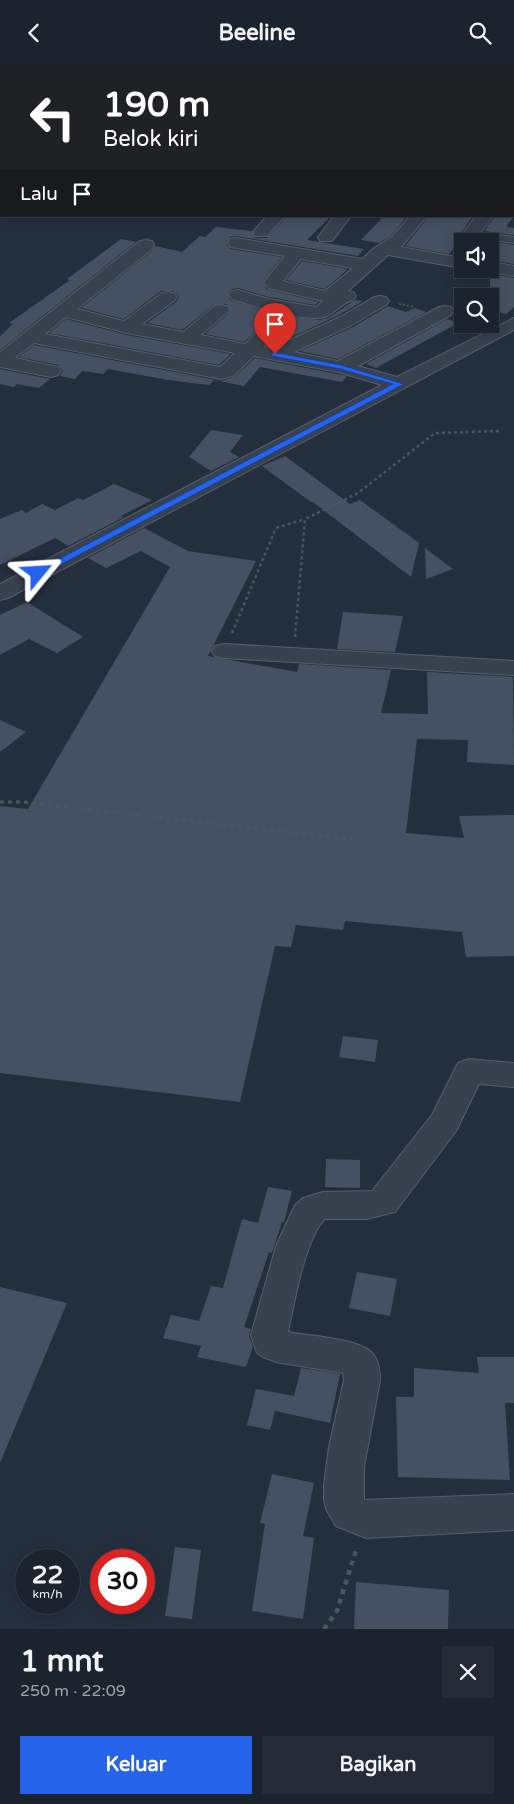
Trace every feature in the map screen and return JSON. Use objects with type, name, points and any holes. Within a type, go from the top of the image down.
[{"type":"street","points":[[261,232],[274,217]]},
{"type":"street","points":[[326,237],[342,217]]},
{"type":"street","points":[[238,295],[266,304],[317,313],[321,312],[337,297],[339,289],[385,249],[398,241],[418,217]]},
{"type":"street","points":[[472,233],[484,217]]},
{"type":"street","points":[[236,243],[366,265]]},
{"type":"street","points":[[0,361],[146,245]]},
{"type":"street","points":[[385,249],[454,261]]},
{"type":"street","points":[[297,253],[273,283],[337,297]]},
{"type":"street","points":[[499,268],[514,271]]},
{"type":"street","points":[[127,327],[168,297]]},
{"type":"street","points":[[275,354],[346,321],[380,301]]},
{"type":"street","points":[[187,338],[221,310]]},
{"type":"street","points":[[64,311],[127,327],[341,367],[395,382]]},
{"type":"street","points":[[341,367],[444,311]]},
{"type":"street","points":[[31,337],[214,373],[226,372],[279,322]]},
{"type":"street","points":[[1,589],[395,382],[514,323]]},
{"type":"street","points":[[0,361],[51,371]]},
{"type":"street","points":[[224,651],[514,668]]},
{"type":"street","points":[[514,1075],[469,1071],[445,1122],[383,1202],[370,1207],[330,1205],[313,1209],[305,1218],[291,1249],[269,1335],[270,1342],[276,1346],[353,1359],[361,1366],[362,1380],[342,1492],[346,1510],[355,1517],[366,1520],[514,1512]]},
{"type":"lane","points":[[499,240],[514,240]]},
{"type":"path","points":[[380,301],[444,311]]},
{"type":"path","points":[[224,651],[276,528],[305,519],[358,493],[435,433],[500,431]]},
{"type":"path","points":[[294,655],[305,519]]},
{"type":"path","points":[[0,802],[22,802],[358,840]]},
{"type":"path","points":[[324,1629],[337,1611],[366,1520]]},
{"type":"building","points":[[286,217],[330,217],[307,240],[364,249],[358,256],[236,236],[230,237],[226,244],[230,249],[282,257],[263,281],[266,289],[319,302],[315,305],[269,297],[238,288],[232,289],[228,294],[230,300],[280,315],[319,320],[328,318],[355,300],[363,301],[339,315],[272,346],[267,346],[290,323],[285,316],[267,320],[244,342],[205,334],[231,311],[227,304],[214,305],[182,330],[147,323],[176,302],[179,297],[174,291],[161,291],[124,319],[81,308],[153,250],[155,246],[182,252],[200,236],[205,237],[216,227],[252,231],[255,238],[267,238]]},
{"type":"building","points":[[383,217],[406,217],[391,236],[379,243],[361,240]]},
{"type":"building","points":[[428,217],[472,217],[461,233],[454,233],[454,248],[449,254],[405,246]]},
{"type":"building","points":[[494,217],[513,217],[506,227],[514,228],[514,235],[484,231]]},
{"type":"building","points":[[121,239],[136,242],[0,350],[0,336],[13,324],[9,323],[70,280],[67,279]]},
{"type":"building","points":[[499,242],[514,245],[514,264],[499,262]]},
{"type":"building","points":[[302,261],[348,269],[325,289],[286,280]]},
{"type":"building","points":[[499,276],[514,278],[514,307],[506,314],[499,312],[499,288],[490,288],[490,278],[499,278]]},
{"type":"building","points":[[388,306],[406,312],[415,308],[426,312],[338,359],[300,351],[353,327]]},
{"type":"building","points":[[66,319],[127,335],[231,354],[219,365],[49,333]]},
{"type":"building","points":[[447,319],[454,322],[454,325],[376,368],[366,364]]},
{"type":"building","points":[[34,345],[221,381],[234,377],[255,358],[347,376],[342,382],[260,367],[244,386],[214,380],[209,385],[168,380],[108,369],[103,374],[82,371],[75,379],[60,376],[63,371],[58,365],[19,357]]},
{"type":"building","points":[[0,369],[50,379],[39,388],[17,384],[14,387],[0,384]]},
{"type":"building","points":[[211,430],[243,435],[230,452],[239,457],[211,471],[189,457]]},
{"type":"building","points":[[285,456],[350,504],[360,500],[419,543],[411,577],[313,502],[262,466]]},
{"type":"building","points":[[114,484],[152,500],[68,546],[55,538],[0,565],[0,519],[22,510],[26,513],[42,504],[55,510],[78,498],[83,500]]},
{"type":"building","points":[[144,528],[188,551],[256,561],[208,656],[297,672],[299,664],[391,670],[381,713],[428,714],[427,672],[513,677],[514,765],[467,762],[468,740],[417,739],[406,833],[464,838],[459,816],[514,815],[514,956],[466,957],[462,932],[345,921],[343,930],[296,925],[291,947],[275,946],[240,1102],[0,1073],[0,806],[28,809],[170,567],[141,551],[106,568],[88,558]]},
{"type":"building","points":[[425,548],[453,569],[426,579]]},
{"type":"building","points":[[27,602],[83,637],[57,653],[29,639],[0,655],[0,615]]},
{"type":"building","points":[[343,612],[403,616],[395,652],[337,649]]},
{"type":"building","points":[[0,720],[26,732],[0,752]]},
{"type":"building","points":[[343,1036],[378,1040],[375,1062],[339,1057]]},
{"type":"building","points":[[326,1159],[360,1160],[360,1188],[325,1187]]},
{"type":"building","points":[[268,1187],[292,1191],[284,1222],[282,1222],[272,1253],[269,1252],[244,1327],[251,1329],[249,1336],[253,1346],[246,1367],[197,1357],[201,1346],[163,1338],[171,1315],[199,1321],[211,1286],[223,1288],[242,1219],[258,1223]]},
{"type":"building","points":[[357,1272],[397,1279],[390,1316],[349,1308]]},
{"type":"building","points":[[0,1287],[67,1303],[0,1463]]},
{"type":"building","points":[[477,1357],[514,1357],[514,1403],[505,1403],[510,1480],[398,1477],[396,1397],[414,1397],[414,1368],[479,1373]]},
{"type":"building","points":[[301,1368],[340,1374],[330,1423],[275,1411],[270,1430],[247,1425],[256,1389],[294,1396]]},
{"type":"building","points":[[272,1474],[314,1483],[303,1536],[314,1538],[303,1619],[252,1611],[265,1524],[260,1523]]},
{"type":"building","points":[[175,1547],[201,1550],[192,1619],[165,1616]]},
{"type":"building","points":[[356,1582],[449,1590],[448,1629],[354,1629]]},
{"type":"route","points":[[38,573],[400,384],[341,367],[275,354]]}]
